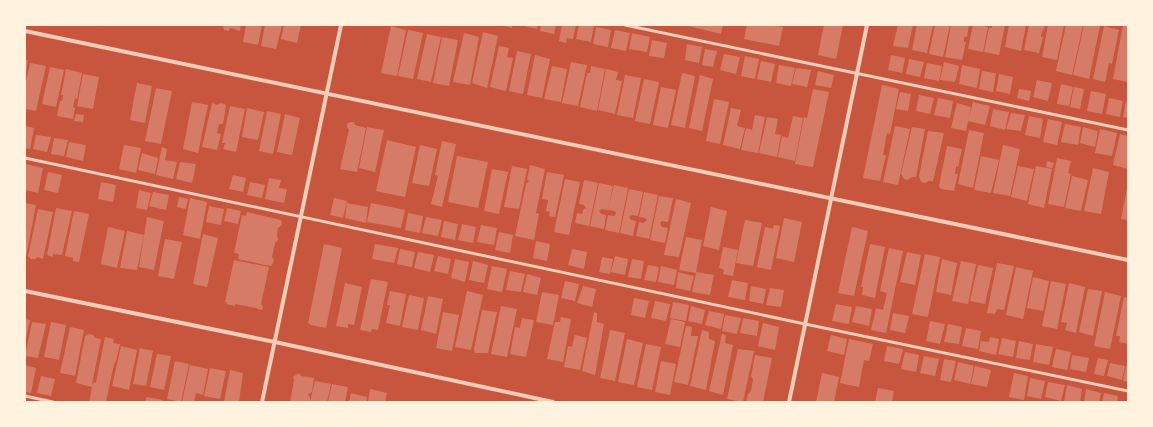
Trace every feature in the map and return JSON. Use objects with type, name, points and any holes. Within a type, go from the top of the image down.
[{"type":"street","points":[[262,402],[340,25]]},
{"type":"street","points":[[789,402],[867,25]]},
{"type":"street","points":[[25,31],[1128,260]]},
{"type":"street","points":[[25,290],[553,402]]},
{"type":"lane","points":[[625,25],[1128,130]]},
{"type":"lane","points":[[25,158],[805,324],[1128,390]]},
{"type":"lane","points":[[25,396],[53,402]]},
{"type":"building","points":[[223,25],[241,25],[240,31],[230,28],[229,31],[224,30]]},
{"type":"building","points":[[246,25],[262,25],[258,45],[243,42]]},
{"type":"building","points":[[265,25],[282,25],[276,49],[261,46]]},
{"type":"building","points":[[284,25],[301,25],[297,43],[281,39]]},
{"type":"building","points":[[502,25],[512,25],[512,28]]},
{"type":"building","points":[[520,25],[538,25],[537,29]]},
{"type":"building","points":[[541,25],[556,25],[554,34],[540,31]]},
{"type":"building","points":[[562,25],[576,25],[573,39],[567,38],[566,43],[559,41]]},
{"type":"building","points":[[579,25],[594,26],[591,42],[576,39]]},
{"type":"building","points":[[684,25],[723,25],[721,34]]},
{"type":"building","points":[[747,25],[771,25],[783,27],[779,46],[744,39]]},
{"type":"building","points":[[824,25],[843,25],[836,59],[818,55]]},
{"type":"building","points":[[898,25],[913,25],[908,48],[893,46]]},
{"type":"building","points":[[917,25],[933,25],[927,53],[912,50]]},
{"type":"building","points":[[935,25],[950,25],[943,57],[929,54]]},
{"type":"building","points":[[951,25],[969,25],[967,37],[964,37],[964,42],[966,42],[962,60],[945,57]]},
{"type":"building","points":[[973,25],[986,25],[985,27],[988,27],[983,52],[968,49]]},
{"type":"building","points":[[992,25],[1005,25],[999,55],[984,52],[989,28],[992,28]]},
{"type":"building","points":[[1009,25],[1026,25],[1021,51],[1005,47]]},
{"type":"building","points":[[1029,25],[1045,25],[1042,31],[1041,37],[1043,37],[1039,53],[1024,50]]},
{"type":"building","points":[[1048,25],[1064,25],[1057,60],[1042,57]]},
{"type":"building","points":[[1066,25],[1083,25],[1072,75],[1056,71]]},
{"type":"building","points":[[1084,25],[1100,26],[1089,79],[1073,75]]},
{"type":"building","points":[[1123,25],[1128,25],[1128,82],[1113,79]]},
{"type":"building","points":[[391,26],[406,30],[397,76],[381,73]]},
{"type":"building","points":[[1104,26],[1119,30],[1112,64],[1109,63],[1105,82],[1093,79]]},
{"type":"building","points":[[596,27],[611,30],[608,47],[593,44]]},
{"type":"building","points":[[408,30],[423,33],[413,79],[398,76]]},
{"type":"building","points":[[615,30],[630,33],[626,51],[611,48]]},
{"type":"building","points":[[483,32],[498,36],[487,88],[472,83]]},
{"type":"building","points":[[464,33],[479,37],[470,85],[453,82]]},
{"type":"building","points":[[632,33],[650,37],[647,52],[629,49]]},
{"type":"building","points":[[427,34],[441,37],[431,82],[417,79]]},
{"type":"building","points":[[442,37],[458,40],[449,86],[433,83]]},
{"type":"building","points":[[652,40],[667,43],[664,58],[649,56]]},
{"type":"building","points":[[687,44],[702,47],[699,63],[685,60]]},
{"type":"building","points":[[499,46],[509,48],[507,57],[513,58],[506,91],[490,87]]},
{"type":"building","points":[[705,49],[717,51],[713,67],[702,65]]},
{"type":"building","points":[[517,51],[531,54],[523,94],[509,91]]},
{"type":"building","points":[[724,54],[740,57],[736,74],[720,70]]},
{"type":"building","points":[[535,55],[550,59],[542,98],[527,95]]},
{"type":"building","points":[[891,55],[905,58],[902,73],[888,70]]},
{"type":"building","points":[[745,56],[759,59],[755,79],[741,76]]},
{"type":"building","points":[[909,59],[924,62],[920,77],[906,74]]},
{"type":"building","points":[[25,60],[28,60],[26,73],[25,73]]},
{"type":"building","points":[[761,61],[775,64],[771,82],[757,79]]},
{"type":"building","points":[[571,62],[587,65],[578,106],[562,103]]},
{"type":"building","points":[[944,62],[959,66],[955,82],[940,80]]},
{"type":"building","points":[[30,63],[46,66],[36,111],[25,109],[25,86]]},
{"type":"building","points":[[927,63],[942,66],[939,81],[924,78]]},
{"type":"building","points":[[779,65],[795,68],[791,86],[776,83]]},
{"type":"building","points":[[962,65],[980,69],[977,88],[959,84]]},
{"type":"building","points":[[552,66],[567,69],[561,102],[544,99]]},
{"type":"building","points":[[591,66],[605,69],[597,111],[580,107],[587,73],[590,73]]},
{"type":"building","points":[[50,67],[64,70],[56,107],[42,104]]},
{"type":"building","points":[[796,68],[811,70],[807,87],[792,84]]},
{"type":"building","points":[[66,69],[82,73],[77,99],[75,98],[73,107],[75,108],[73,119],[57,116],[60,101],[62,101],[63,95],[61,95]]},
{"type":"building","points":[[606,69],[618,72],[616,80],[622,81],[615,114],[598,110]]},
{"type":"building","points":[[818,71],[834,75],[831,88],[815,85]]},
{"type":"building","points":[[982,71],[996,73],[993,92],[979,89]]},
{"type":"building","points":[[682,73],[695,76],[685,128],[671,125]]},
{"type":"building","points":[[83,74],[99,77],[93,109],[77,106]]},
{"type":"building","points":[[999,74],[1013,77],[1010,94],[996,91]]},
{"type":"building","points":[[625,75],[641,78],[633,118],[617,115]]},
{"type":"building","points":[[700,75],[713,79],[702,131],[689,128]]},
{"type":"building","points":[[644,79],[659,82],[650,124],[635,121]]},
{"type":"building","points":[[1037,80],[1052,83],[1048,101],[1033,97]]},
{"type":"building","points":[[137,83],[152,86],[145,123],[130,120]]},
{"type":"building","points":[[1061,84],[1073,87],[1069,106],[1057,104]]},
{"type":"building","points":[[882,85],[899,89],[890,134],[887,133],[883,155],[886,155],[880,181],[863,178]]},
{"type":"building","points":[[661,87],[676,90],[668,128],[653,125]]},
{"type":"building","points":[[1074,87],[1084,89],[1080,109],[1070,107]]},
{"type":"building","points":[[156,88],[172,91],[161,144],[145,141]]},
{"type":"building","points":[[813,89],[829,92],[813,167],[795,164],[804,117],[807,118]]},
{"type":"building","points":[[1019,89],[1031,91],[1029,101],[1017,98]]},
{"type":"building","points":[[1091,91],[1106,94],[1102,114],[1087,111]]},
{"type":"building","points":[[900,92],[911,94],[908,111],[896,109]]},
{"type":"building","points":[[919,95],[934,98],[930,114],[916,111]]},
{"type":"building","points":[[938,98],[953,101],[950,118],[934,115]]},
{"type":"building","points":[[1109,98],[1123,101],[1120,117],[1106,114]]},
{"type":"building","points":[[714,99],[729,102],[720,144],[706,141]]},
{"type":"building","points":[[1126,101],[1128,102],[1128,118],[1123,117]]},
{"type":"building","points":[[192,102],[208,105],[198,153],[183,149]]},
{"type":"building","points":[[973,102],[990,106],[985,125],[968,121]]},
{"type":"building","points":[[212,103],[217,105],[220,103],[225,104],[226,106],[223,124],[219,124],[217,133],[221,134],[217,150],[202,147]]},
{"type":"building","points":[[957,103],[971,107],[966,131],[951,128]]},
{"type":"building","points":[[230,106],[245,109],[236,152],[223,149],[225,143],[222,143]]},
{"type":"building","points":[[247,108],[264,112],[258,140],[242,137]]},
{"type":"building","points":[[731,108],[741,110],[737,126],[745,128],[740,149],[723,145]]},
{"type":"building","points":[[993,109],[1009,112],[1005,130],[990,126]]},
{"type":"building","points":[[267,111],[281,114],[273,154],[259,151]]},
{"type":"building","points":[[1011,113],[1025,115],[1021,131],[1006,129]]},
{"type":"building","points":[[76,114],[84,115],[83,122],[74,121]]},
{"type":"building","points":[[285,114],[300,118],[292,155],[277,152]]},
{"type":"building","points":[[755,115],[765,117],[758,153],[741,150],[746,128],[752,130]]},
{"type":"building","points":[[793,116],[803,118],[795,161],[778,157],[782,136],[788,138]]},
{"type":"building","points":[[1029,116],[1043,119],[1040,138],[1025,135]]},
{"type":"building","points":[[767,117],[778,119],[775,134],[781,135],[777,157],[759,153]]},
{"type":"building","points":[[1048,119],[1062,122],[1057,145],[1043,142]]},
{"type":"building","points":[[354,122],[355,125],[366,128],[357,172],[340,169],[349,130],[347,124]]},
{"type":"building","points":[[1065,124],[1081,127],[1078,145],[1061,142]]},
{"type":"building","points":[[25,126],[34,128],[30,149],[25,148]]},
{"type":"building","points":[[895,126],[910,129],[898,185],[883,182]]},
{"type":"building","points":[[367,127],[384,130],[375,172],[359,168]]},
{"type":"building","points":[[912,127],[925,129],[916,177],[912,177],[907,180],[904,179],[901,174]]},
{"type":"building","points":[[1083,127],[1098,131],[1095,147],[1080,143]]},
{"type":"building","points":[[1100,129],[1117,133],[1112,156],[1095,153]]},
{"type":"building","points":[[969,130],[984,133],[973,188],[958,184]]},
{"type":"building","points":[[928,131],[944,133],[933,181],[925,183],[921,182],[919,176]]},
{"type":"building","points":[[1120,134],[1128,136],[1128,169],[1113,165]]},
{"type":"building","points":[[36,135],[51,137],[47,152],[33,149]]},
{"type":"building","points":[[54,138],[68,140],[64,156],[51,154]]},
{"type":"building","points":[[387,140],[416,147],[405,197],[376,191]]},
{"type":"building","points":[[442,141],[456,144],[442,207],[431,204],[438,176],[435,175]]},
{"type":"building","points":[[69,142],[86,145],[83,161],[66,157]]},
{"type":"building","points":[[124,145],[141,148],[136,173],[119,169]]},
{"type":"building","points":[[420,145],[437,149],[429,186],[412,183]]},
{"type":"building","points":[[1003,145],[1020,149],[1010,196],[993,193]]},
{"type":"building","points":[[947,146],[962,149],[958,167],[956,166],[955,174],[958,174],[954,191],[941,189],[939,186]]},
{"type":"building","points":[[162,147],[167,149],[165,160],[177,162],[173,179],[156,175]]},
{"type":"building","points":[[142,153],[158,158],[155,174],[138,170]]},
{"type":"building","points":[[457,156],[488,162],[478,208],[448,202]]},
{"type":"building","points":[[981,156],[999,160],[991,193],[974,190]]},
{"type":"building","points":[[1057,158],[1071,161],[1068,173],[1071,174],[1064,207],[1048,204]]},
{"type":"building","points":[[1047,161],[1054,163],[1052,168],[1046,167]]},
{"type":"building","points":[[180,162],[196,164],[192,183],[176,179]]},
{"type":"building","points":[[25,164],[43,168],[38,193],[25,190]]},
{"type":"building","points":[[530,165],[545,169],[536,213],[539,214],[534,240],[515,236],[526,184],[529,181],[527,180]]},
{"type":"building","points":[[512,166],[527,169],[519,209],[504,207]]},
{"type":"building","points":[[1018,166],[1034,169],[1027,201],[1011,197]]},
{"type":"building","points":[[1036,166],[1052,169],[1044,208],[1028,204]]},
{"type":"building","points":[[1093,168],[1109,172],[1101,214],[1084,211]]},
{"type":"building","points":[[492,169],[508,172],[499,214],[484,211]]},
{"type":"building","points":[[48,172],[62,175],[58,193],[44,190]]},
{"type":"building","points":[[547,172],[564,175],[555,217],[549,216],[550,212],[546,211],[548,200],[542,199]]},
{"type":"building","points":[[233,175],[246,178],[243,192],[229,189]]},
{"type":"building","points":[[1072,176],[1088,180],[1081,211],[1065,208]]},
{"type":"building","points":[[269,178],[281,180],[279,188],[287,189],[284,203],[265,199]]},
{"type":"building","points":[[565,179],[580,182],[569,235],[554,232]]},
{"type":"building","points":[[584,180],[598,183],[589,226],[575,223],[577,213],[582,214],[583,210],[586,208],[584,205],[579,204]]},
{"type":"building","points":[[101,182],[116,185],[113,202],[98,199]]},
{"type":"building","points":[[250,182],[265,185],[262,198],[247,195]]},
{"type":"building","points":[[599,183],[613,186],[608,210],[602,209],[599,211],[601,214],[606,215],[604,229],[590,226]]},
{"type":"building","points":[[614,185],[628,188],[619,233],[605,230],[608,215],[614,216],[616,214],[615,211],[608,210]]},
{"type":"building","points":[[1127,188],[1128,189],[1128,220],[1121,219]]},
{"type":"building","points":[[629,189],[643,192],[638,216],[632,215],[629,217],[631,220],[636,221],[633,236],[620,233]]},
{"type":"building","points":[[139,190],[151,193],[147,210],[136,208]]},
{"type":"building","points":[[153,192],[169,195],[166,210],[149,206]]},
{"type":"building","points":[[644,192],[658,195],[649,239],[636,236],[639,222],[643,223],[647,220],[639,217]]},
{"type":"building","points":[[659,196],[673,198],[668,222],[662,221],[660,223],[662,227],[668,228],[665,243],[650,240]]},
{"type":"building","points":[[179,197],[188,199],[186,209],[177,207]]},
{"type":"building","points":[[190,198],[207,202],[200,239],[183,235]]},
{"type":"building","points":[[334,198],[347,201],[343,218],[330,215]]},
{"type":"building","points":[[676,199],[691,203],[679,257],[664,255]]},
{"type":"building","points":[[25,203],[36,205],[26,257],[25,257]]},
{"type":"building","points":[[347,203],[368,207],[366,223],[345,218]]},
{"type":"building","points":[[371,203],[405,210],[401,228],[367,222]]},
{"type":"building","points":[[209,206],[224,209],[221,225],[206,222]]},
{"type":"building","points":[[711,207],[727,211],[719,250],[703,246]]},
{"type":"building","points":[[56,208],[72,211],[62,255],[53,254],[53,257],[47,255]]},
{"type":"building","points":[[227,208],[241,211],[238,224],[224,221]]},
{"type":"building","points":[[38,209],[53,212],[43,259],[38,257],[31,259],[28,256]]},
{"type":"building","points":[[74,211],[89,214],[79,262],[73,261],[73,258],[65,256]]},
{"type":"building","points":[[247,212],[281,220],[282,225],[278,228],[278,240],[275,243],[272,257],[274,260],[270,266],[238,259],[239,254],[234,253],[242,215],[246,216]]},
{"type":"building","points":[[408,213],[423,216],[420,233],[405,230]]},
{"type":"building","points":[[147,217],[164,221],[154,270],[139,267]]},
{"type":"building","points":[[426,217],[442,220],[438,236],[422,233]]},
{"type":"building","points":[[784,218],[802,222],[794,262],[776,258]]},
{"type":"building","points":[[745,220],[762,223],[753,266],[736,263]]},
{"type":"building","points":[[444,221],[458,224],[455,240],[441,237]]},
{"type":"building","points":[[462,224],[476,227],[473,243],[458,240]]},
{"type":"building","points":[[481,225],[497,228],[494,245],[477,242]]},
{"type":"building","points":[[774,225],[780,226],[771,270],[757,267],[765,227],[773,229]]},
{"type":"building","points":[[108,227],[125,231],[117,268],[101,264]]},
{"type":"building","points":[[852,227],[868,231],[854,296],[838,293]]},
{"type":"building","points":[[127,231],[144,235],[137,270],[120,268]]},
{"type":"building","points":[[499,232],[513,235],[510,253],[495,250]]},
{"type":"building","points":[[203,234],[218,238],[207,287],[193,284]]},
{"type":"building","points":[[686,237],[702,240],[696,272],[714,275],[710,295],[692,292],[696,273],[679,270]]},
{"type":"building","points":[[165,239],[182,242],[174,279],[158,276]]},
{"type":"building","points":[[536,241],[550,244],[547,261],[533,258]]},
{"type":"building","points":[[324,244],[342,248],[326,328],[308,323]]},
{"type":"building","points":[[375,244],[398,248],[394,263],[372,259]]},
{"type":"building","points":[[870,244],[885,247],[875,298],[862,295],[863,287],[861,287]]},
{"type":"building","points":[[723,247],[738,250],[733,276],[723,274],[724,270],[719,268]]},
{"type":"building","points":[[889,248],[903,251],[886,333],[871,330],[876,308],[883,310],[887,293],[880,291]]},
{"type":"building","points":[[400,249],[415,252],[412,267],[397,264]]},
{"type":"building","points":[[572,249],[587,252],[584,269],[568,265]]},
{"type":"building","points":[[418,252],[434,255],[430,272],[414,268]]},
{"type":"building","points":[[907,252],[921,255],[915,285],[900,282]]},
{"type":"building","points":[[925,254],[940,257],[928,317],[912,314]]},
{"type":"building","points":[[438,256],[451,259],[448,274],[434,271]]},
{"type":"building","points":[[615,256],[628,259],[625,275],[611,272]]},
{"type":"building","points":[[602,257],[613,259],[610,274],[599,272]]},
{"type":"building","points":[[455,259],[469,262],[465,282],[451,278]]},
{"type":"building","points":[[632,259],[644,261],[641,279],[628,277]]},
{"type":"building","points":[[942,259],[957,263],[951,295],[936,292]]},
{"type":"building","points":[[234,260],[269,267],[261,304],[263,306],[262,310],[235,304],[235,306],[226,304],[227,302],[225,302]]},
{"type":"building","points":[[473,261],[488,265],[484,283],[469,280]]},
{"type":"building","points":[[961,261],[976,264],[968,304],[952,301]]},
{"type":"building","points":[[997,263],[1014,266],[1004,310],[997,309],[995,314],[987,313]]},
{"type":"building","points":[[648,265],[659,267],[656,282],[644,280]]},
{"type":"building","points":[[978,265],[993,268],[985,304],[970,301]]},
{"type":"building","points":[[492,266],[507,269],[502,292],[487,289]]},
{"type":"building","points":[[661,266],[677,270],[674,285],[658,282]]},
{"type":"building","points":[[1016,267],[1033,271],[1023,319],[1006,315]]},
{"type":"building","points":[[510,271],[525,274],[521,292],[506,290]]},
{"type":"building","points":[[678,272],[694,276],[690,291],[676,288]]},
{"type":"building","points":[[527,274],[541,278],[537,295],[523,292]]},
{"type":"building","points":[[1033,277],[1049,281],[1043,311],[1027,308]]},
{"type":"building","points":[[371,279],[388,282],[378,330],[372,329],[371,332],[360,330]]},
{"type":"building","points":[[732,280],[748,283],[745,300],[728,297]]},
{"type":"building","points":[[565,281],[579,284],[575,301],[561,298]]},
{"type":"building","points":[[1051,281],[1066,284],[1057,329],[1042,326]]},
{"type":"building","points":[[345,283],[362,287],[354,325],[348,324],[348,328],[336,326]]},
{"type":"building","points":[[1069,283],[1085,287],[1076,333],[1065,330],[1067,323],[1061,322]]},
{"type":"building","points":[[583,286],[596,289],[592,307],[577,303]]},
{"type":"building","points":[[751,286],[766,289],[763,304],[749,301]]},
{"type":"building","points":[[770,288],[784,290],[781,307],[766,305]]},
{"type":"building","points":[[1088,289],[1102,291],[1093,336],[1079,332]]},
{"type":"building","points":[[390,291],[406,294],[400,326],[386,323],[390,305],[387,305]]},
{"type":"building","points":[[467,291],[483,295],[471,350],[455,347]]},
{"type":"building","points":[[542,292],[559,295],[553,325],[536,322]]},
{"type":"building","points":[[1105,292],[1121,296],[1110,349],[1094,346]]},
{"type":"building","points":[[409,295],[424,298],[418,330],[402,327]]},
{"type":"building","points":[[428,296],[443,299],[436,334],[421,330]]},
{"type":"building","points":[[1124,297],[1128,298],[1128,344],[1119,342],[1120,336],[1116,336]]},
{"type":"building","points":[[634,298],[649,301],[645,318],[631,315]]},
{"type":"building","points":[[655,301],[670,304],[666,321],[651,318]]},
{"type":"building","points":[[673,302],[689,305],[686,321],[670,318]]},
{"type":"building","points":[[836,304],[852,307],[849,324],[832,321]]},
{"type":"building","points":[[501,306],[517,309],[507,357],[491,354]]},
{"type":"building","points":[[691,306],[705,310],[702,324],[688,321]]},
{"type":"building","points":[[856,306],[872,309],[869,326],[852,322]]},
{"type":"building","points":[[482,310],[497,312],[488,353],[475,353],[474,349]]},
{"type":"building","points":[[709,311],[724,314],[721,329],[705,325]]},
{"type":"building","points":[[443,312],[459,315],[452,351],[436,348]]},
{"type":"building","points":[[594,312],[597,313],[597,322],[604,324],[595,375],[582,371]]},
{"type":"building","points":[[893,313],[909,316],[905,333],[890,330]]},
{"type":"building","points":[[725,315],[741,318],[737,334],[722,331]]},
{"type":"building","points":[[561,317],[571,319],[563,362],[547,359],[555,322],[560,322]]},
{"type":"building","points":[[522,318],[534,320],[526,357],[510,354],[515,327],[520,328]]},
{"type":"building","points":[[743,318],[759,321],[757,336],[740,333]]},
{"type":"building","points":[[25,319],[30,320],[26,339],[25,339]]},
{"type":"building","points":[[671,319],[685,322],[680,347],[665,344]]},
{"type":"building","points":[[930,321],[945,324],[940,344],[926,341]]},
{"type":"building","points":[[32,322],[46,324],[38,358],[25,356]]},
{"type":"building","points":[[51,322],[66,325],[59,360],[44,357]]},
{"type":"building","points":[[763,323],[779,327],[775,350],[758,346]]},
{"type":"building","points":[[948,324],[962,327],[959,344],[944,342]]},
{"type":"building","points":[[686,326],[692,327],[691,336],[698,336],[688,385],[674,382]]},
{"type":"building","points":[[70,327],[84,330],[75,376],[60,373]]},
{"type":"building","points":[[966,328],[981,331],[978,349],[962,346]]},
{"type":"building","points":[[610,330],[625,333],[615,381],[600,378]]},
{"type":"building","points":[[702,330],[709,332],[709,339],[715,341],[706,390],[690,386]]},
{"type":"building","points":[[89,334],[93,335],[95,338],[101,339],[92,384],[96,382],[105,337],[114,339],[113,343],[120,344],[106,402],[89,402],[92,387],[76,383],[85,336]]},
{"type":"building","points":[[722,334],[726,335],[725,343],[733,345],[723,395],[709,391]]},
{"type":"building","points":[[575,335],[587,338],[580,370],[564,367],[568,346],[572,347]]},
{"type":"building","points":[[831,335],[847,339],[844,355],[827,351]]},
{"type":"building","points":[[990,337],[999,339],[996,355],[979,351],[981,341],[989,342]]},
{"type":"building","points":[[1002,338],[1016,341],[1013,357],[998,354]]},
{"type":"building","points":[[627,339],[643,343],[634,385],[618,382]]},
{"type":"building","points":[[849,339],[873,344],[869,361],[864,360],[859,387],[840,383]]},
{"type":"building","points":[[1019,341],[1033,344],[1030,360],[1016,358]]},
{"type":"building","points":[[646,344],[661,347],[652,390],[637,387]]},
{"type":"building","points":[[1036,344],[1053,347],[1049,365],[1033,362]]},
{"type":"building","points":[[121,346],[137,350],[129,390],[112,386]]},
{"type":"building","points":[[887,346],[903,349],[899,364],[884,361]]},
{"type":"building","points":[[140,348],[153,351],[146,386],[133,384]]},
{"type":"building","points":[[738,349],[754,351],[743,402],[727,399]]},
{"type":"building","points":[[1056,349],[1071,352],[1067,370],[1052,367]]},
{"type":"building","points":[[905,352],[919,355],[916,372],[901,369]]},
{"type":"building","points":[[157,354],[171,356],[164,390],[150,387]]},
{"type":"building","points":[[755,355],[772,358],[763,402],[746,402],[748,394],[751,391],[753,379],[751,376]]},
{"type":"building","points":[[1072,355],[1089,358],[1086,372],[1070,369]]},
{"type":"building","points":[[924,356],[939,359],[935,376],[920,373]]},
{"type":"building","points":[[1098,358],[1108,360],[1104,376],[1094,374]]},
{"type":"building","points":[[944,359],[956,361],[951,382],[940,380]]},
{"type":"building","points":[[175,361],[189,364],[181,402],[167,399]]},
{"type":"building","points":[[661,361],[676,364],[670,395],[655,392]]},
{"type":"building","points":[[958,362],[974,366],[970,384],[954,380]]},
{"type":"building","points":[[1110,363],[1125,366],[1122,380],[1107,376]]},
{"type":"building","points":[[25,365],[36,368],[31,393],[25,392]]},
{"type":"building","points":[[190,365],[208,369],[203,395],[196,393],[194,402],[182,402]]},
{"type":"building","points":[[975,366],[991,370],[987,387],[971,384]]},
{"type":"building","points":[[1126,366],[1128,366],[1128,382],[1123,381]]},
{"type":"building","points":[[210,368],[226,371],[220,399],[204,396]]},
{"type":"building","points":[[230,370],[243,373],[239,402],[224,402]]},
{"type":"building","points":[[299,373],[301,376],[314,378],[312,392],[308,394],[310,402],[290,402],[294,380],[293,377]]},
{"type":"building","points":[[822,373],[839,377],[834,402],[816,402]]},
{"type":"building","points":[[1014,373],[1028,376],[1024,400],[1009,397]]},
{"type":"building","points":[[41,376],[55,379],[51,396],[37,393]]},
{"type":"building","points":[[1030,378],[1045,381],[1041,399],[1027,396]]},
{"type":"building","points":[[315,381],[331,384],[327,402],[310,402]]},
{"type":"building","points":[[1048,382],[1065,385],[1061,401],[1045,397]]},
{"type":"building","points":[[332,384],[348,387],[345,402],[328,402]]},
{"type":"building","points":[[1067,385],[1082,389],[1080,402],[1064,402]]},
{"type":"building","points":[[878,388],[894,391],[892,402],[875,402]]},
{"type":"building","points":[[370,389],[387,393],[385,402],[368,402]]},
{"type":"building","points":[[1086,389],[1101,393],[1099,402],[1084,402]]},
{"type":"building","points":[[351,393],[367,397],[366,402],[349,402]]},
{"type":"building","points":[[1104,393],[1118,396],[1117,402],[1102,402]]},
{"type":"building","points":[[147,397],[163,400],[162,402],[145,402]]}]
